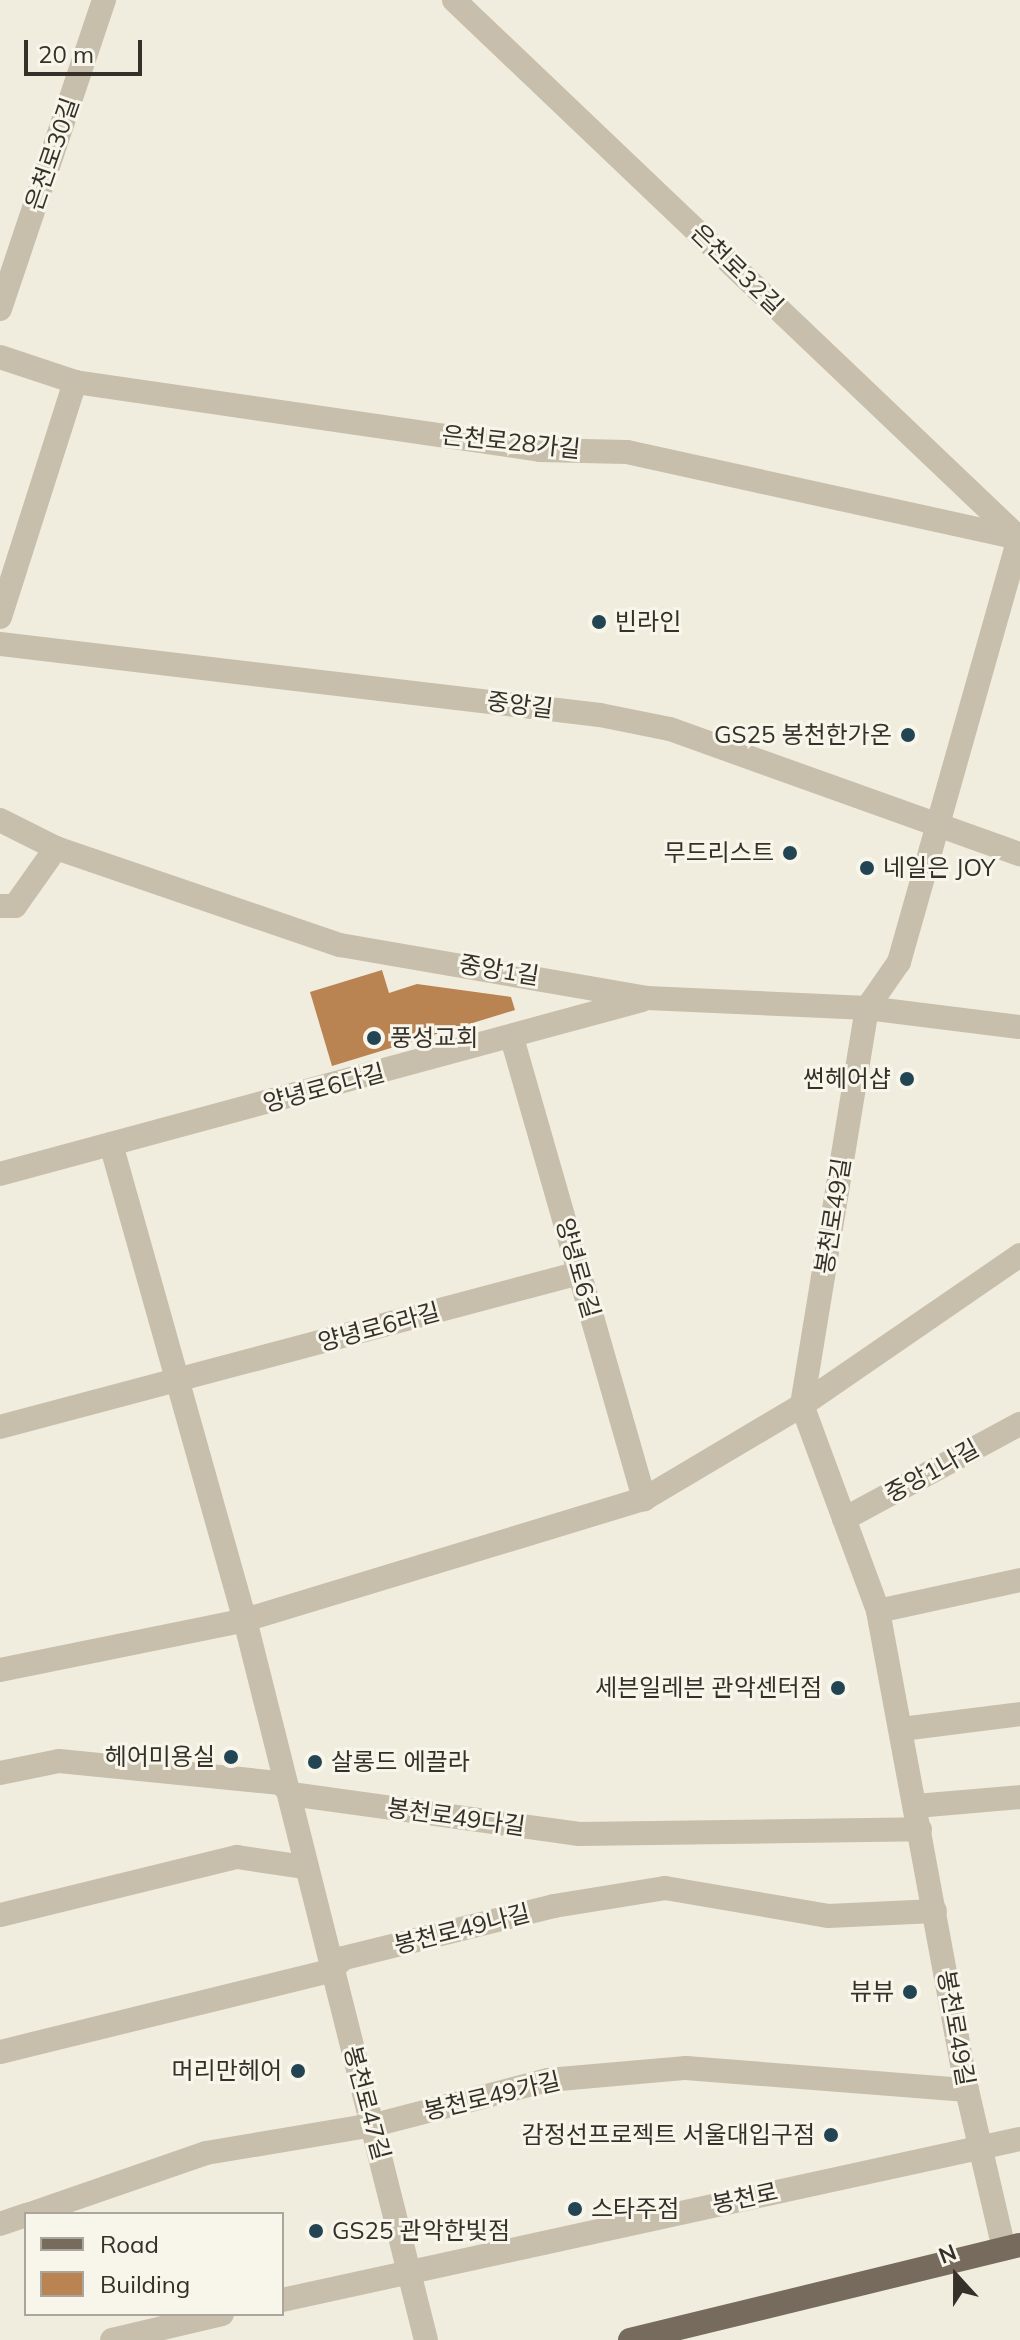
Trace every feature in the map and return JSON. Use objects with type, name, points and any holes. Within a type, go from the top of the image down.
[{"type":"main road","points":[[630,2340],[1012,2247]]},
{"type":"street","name":"은천로30길","points":[[0,309],[104,0]]},
{"type":"street","name":"은천로32길","points":[[454,0],[1020,538]]},
{"type":"street","name":"은천로28가길","points":[[0,357],[75,382],[540,450],[627,452],[1020,538]]},
{"type":"street","points":[[0,617],[75,382]]},
{"type":"street","points":[[943,824],[1020,538]]},
{"type":"street","name":"중앙길","points":[[0,644],[600,715],[670,729],[1020,854]]},
{"type":"street","name":"중앙1길","points":[[0,820],[56,848],[340,945],[647,998],[867,1008],[1020,1027]]},
{"type":"street","name":"봉천로49길","points":[[943,824],[899,962],[867,1008],[802,1405],[878,1611],[967,2090],[1012,2247]]},
{"type":"street","points":[[0,906],[15,906],[56,848]]},
{"type":"street","name":"양녕로6다길","points":[[0,1174],[512,1038],[647,998]]},
{"type":"street","name":"양녕로6길","points":[[512,1038],[644,1499]]},
{"type":"street","points":[[111,1144],[245,1620]]},
{"type":"street","points":[[0,1670],[245,1620],[644,1499],[802,1405],[1020,1255]]},
{"type":"street","name":"양녕로6라길","points":[[0,1427],[579,1273]]},
{"type":"street","name":"중앙1나길","points":[[844,1519],[1020,1424]]},
{"type":"street","points":[[878,1611],[1020,1580]]},
{"type":"street","name":"봉천로47길","points":[[245,1620],[291,1794],[330,1971],[374,2125],[426,2340]]},
{"type":"street","points":[[902,1729],[1020,1714]]},
{"type":"street","name":"봉천로49다길","points":[[0,1773],[59,1761],[281,1783],[291,1794],[579,1834],[918,1818]]},
{"type":"street","points":[[918,1818],[1020,1797]]},
{"type":"street","points":[[0,1915],[237,1857],[305,1867]]},
{"type":"street","name":"봉천로49나길","points":[[0,2052],[330,1971],[344,1958],[554,1906],[665,1888],[828,1916],[935,1911]]},
{"type":"street","name":"봉천로49가길","points":[[37,2212],[206,2153],[374,2125],[548,2080],[686,2068],[967,2090]]},
{"type":"street","name":"봉천로","points":[[284,2300],[1020,2139]]},
{"type":"street","name":"봉천로49가길","points":[[0,2224],[24,2216]]},
{"type":"street","points":[[112,2340],[214,2316]]},
{"type":"building","name":"풍성교회","points":[[382,970],[389,993],[417,984],[511,997],[515,1010],[332,1066],[310,992]]},
{"type":"place","name":"빈라인","points":[[599,622]]},
{"type":"place","name":"GS25 봉천한가온","points":[[908,735]]},
{"type":"place","name":"무드리스트","points":[[790,853]]},
{"type":"place","name":"네일은 JOY","points":[[867,868]]},
{"type":"place","name":"풍성교회","points":[[374,1038]]},
{"type":"place","name":"썬헤어샵","points":[[907,1079]]},
{"type":"place","name":"세븐일레븐 관악센터점","points":[[838,1688]]},
{"type":"place","name":"헤어미용실","points":[[231,1757]]},
{"type":"place","name":"살롱드 에끌라","points":[[315,1762]]},
{"type":"place","name":"뷰뷰","points":[[910,1992]]},
{"type":"place","name":"머리만헤어","points":[[298,2071]]},
{"type":"place","name":"감정선프로젝트 서울대입구점","points":[[831,2135]]},
{"type":"place","name":"스타주점","points":[[575,2209]]},
{"type":"place","name":"GS25 관악한빛점","points":[[316,2231]]}]
